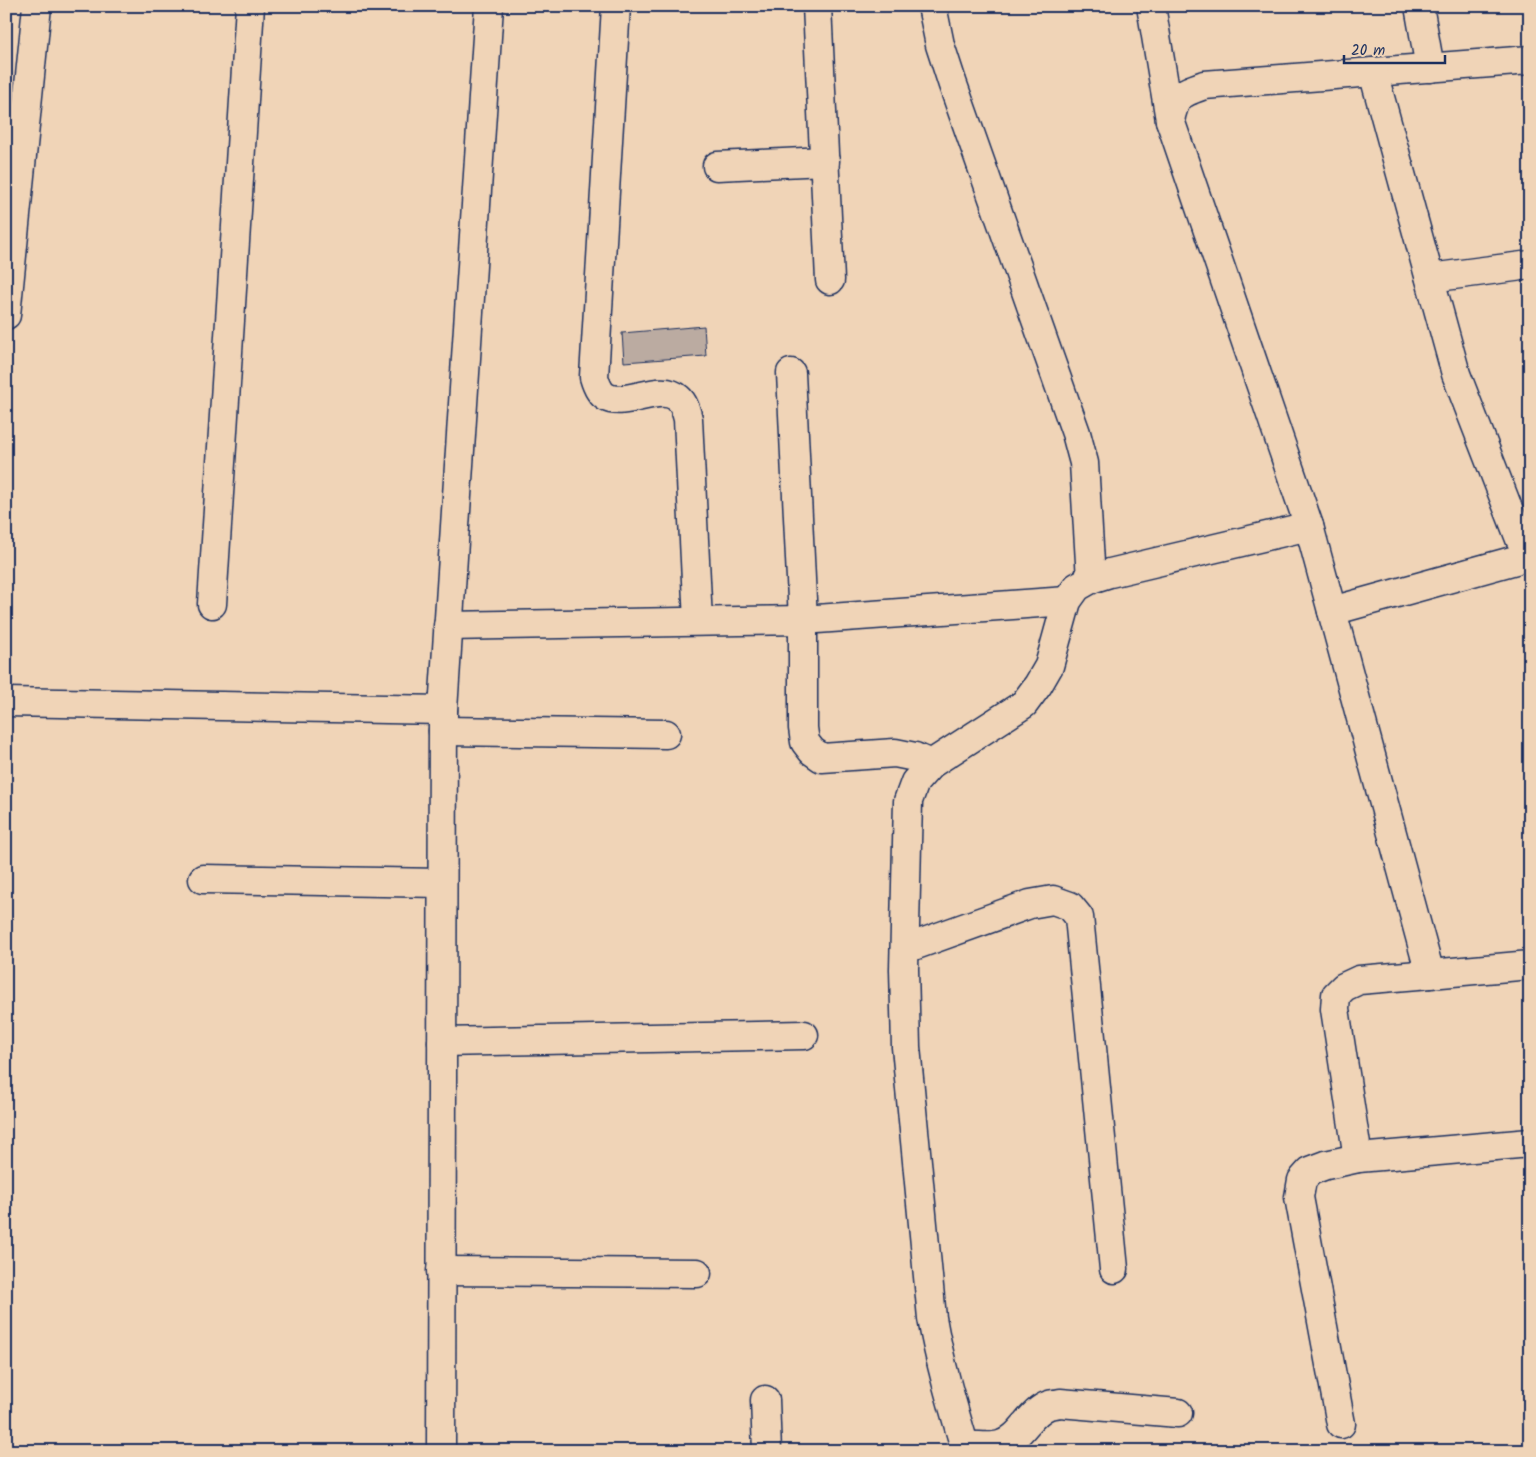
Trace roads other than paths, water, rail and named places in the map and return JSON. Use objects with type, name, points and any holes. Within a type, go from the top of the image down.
[{"type":"street","points":[[6,315],[15,131],[37,6]]},
{"type":"street","points":[[212,604],[250,6]]},
{"type":"street","points":[[441,1451],[443,720],[489,6]]},
{"type":"street","points":[[616,6],[594,377],[598,389],[606,397],[619,400],[664,392],[677,396],[684,404],[688,419],[698,621]]},
{"type":"street","points":[[817,6],[830,280]]},
{"type":"street","points":[[932,6],[940,45],[952,82],[1076,433],[1084,463],[1091,579]]},
{"type":"street","points":[[1151,6],[1170,120],[1309,526],[1430,974]]},
{"type":"street","points":[[1419,6],[1430,68]]},
{"type":"street","points":[[1170,120],[1175,102],[1186,92],[1204,86],[1530,60]]},
{"type":"street","points":[[1332,611],[1530,554],[1520,539],[1456,374],[1373,72]]},
{"type":"street","points":[[716,166],[825,161]]},
{"type":"street","points":[[1430,278],[1530,265]]},
{"type":"street","points":[[791,373],[803,620],[803,728],[805,742],[822,758],[895,753],[915,757],[931,764]]},
{"type":"street","points":[[1178,1413],[1060,1403],[1048,1406],[1038,1412],[1021,1432],[1011,1440],[999,1445],[965,1448],[944,1379],[932,1318],[906,1047],[905,949],[908,801],[915,782],[931,764],[1024,704],[1038,686],[1049,666],[1067,601],[1077,587],[1091,579],[1110,573],[1309,526]]},
{"type":"street","points":[[448,626],[803,620],[1067,601]]},
{"type":"street","points":[[6,702],[443,720],[666,734]]},
{"type":"street","points":[[203,879],[442,883]]},
{"type":"street","points":[[905,949],[1030,904],[1053,900],[1070,906],[1079,917],[1114,1269]]},
{"type":"street","points":[[1358,1158],[1335,1009],[1336,995],[1344,987],[1359,980],[1530,965]]},
{"type":"street","points":[[442,1042],[804,1035]]},
{"type":"street","points":[[1341,1424],[1300,1197],[1302,1180],[1310,1171],[1326,1165],[1358,1158],[1530,1143]]},
{"type":"street","points":[[442,1271],[698,1273]]},
{"type":"street","points":[[765,1400],[767,1451]]}]
